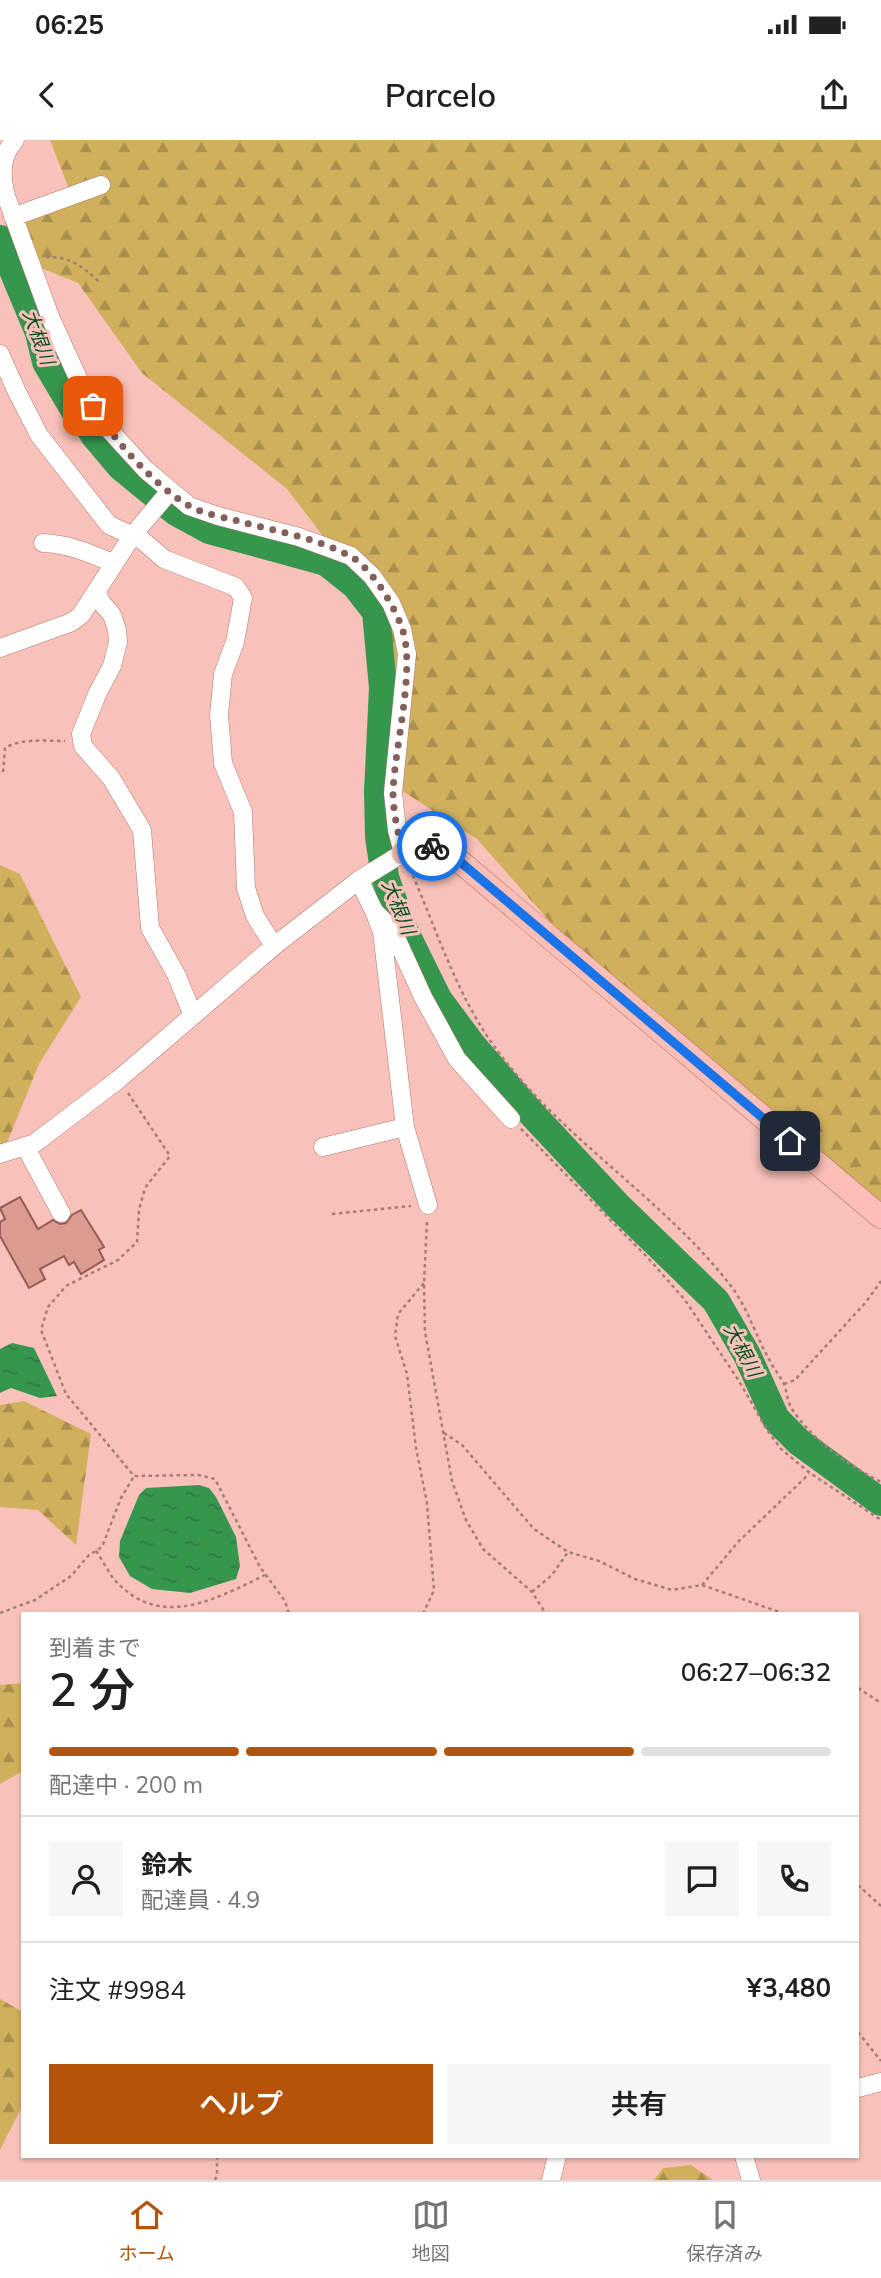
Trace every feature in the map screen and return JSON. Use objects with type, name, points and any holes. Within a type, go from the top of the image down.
[{"type":"main road","points":[[403,853],[419,846],[431,846],[451,854],[881,1217]]},
{"type":"street","points":[[0,1167],[30,1148],[119,1079],[274,946],[359,880],[403,853],[397,830],[393,793],[407,654],[402,629],[391,603],[372,576],[351,556],[299,537],[189,506],[146,470],[103,424],[51,319],[13,217],[2,177],[5,150],[15,140]]},
{"type":"street","points":[[13,217],[102,185]]},
{"type":"street","points":[[0,354],[39,435],[109,525],[142,540],[164,559],[236,587],[243,598],[235,642],[223,674],[219,715],[223,763],[243,812],[246,888],[255,916],[274,946]]},
{"type":"street","points":[[0,648],[72,622],[81,615],[132,536],[170,491]]},
{"type":"street","points":[[43,543],[78,548],[113,563]]},
{"type":"street","points":[[97,593],[112,615],[118,642],[112,666],[81,734],[83,746],[111,778],[142,830],[150,928],[176,974],[193,1016]]},
{"type":"street","points":[[359,880],[382,932],[405,1127],[428,1205]]},
{"type":"street","points":[[374,911],[392,929],[457,1059],[511,1119]]},
{"type":"street","points":[[323,1147],[405,1127]]},
{"type":"street","points":[[0,1154],[30,1148]]},
{"type":"street","points":[[30,1148],[61,1213]]},
{"type":"street","points":[[859,2088],[881,2082]]},
{"type":"street","points":[[551,2180],[556,2158]]},
{"type":"street","points":[[745,2158],[751,2180]]},
{"type":"path","points":[[29,261],[42,257],[61,257],[84,267],[99,282]]},
{"type":"path","points":[[3,772],[5,748],[11,744],[82,741]]},
{"type":"path","points":[[403,853],[455,974],[475,1016],[496,1049],[524,1084],[559,1120],[667,1217],[709,1259],[733,1289],[769,1361],[784,1384],[791,1407],[830,1449],[881,1482]]},
{"type":"path","points":[[119,1079],[170,1156],[145,1188],[139,1210],[137,1242],[118,1260],[66,1286],[48,1307],[41,1330],[66,1394],[134,1476]]},
{"type":"path","points":[[511,1119],[648,1258],[685,1300],[780,1449],[810,1473],[881,1520]]},
{"type":"path","points":[[332,1214],[428,1205],[424,1283],[425,1332],[452,1481],[466,1520],[483,1549],[532,1592],[545,1612]]},
{"type":"path","points":[[784,1384],[795,1380],[866,1302],[881,1281]]},
{"type":"path","points":[[424,1283],[398,1314],[395,1336],[407,1374],[416,1448],[427,1503],[434,1590],[424,1612]]},
{"type":"path","points":[[443,1433],[462,1445],[534,1530],[568,1552],[599,1561],[635,1579],[672,1590],[702,1585],[779,1612]]},
{"type":"path","points":[[702,1585],[739,1541],[810,1473]]},
{"type":"path","points":[[134,1476],[198,1475],[215,1479],[265,1575],[285,1601],[288,1612]]},
{"type":"path","points":[[0,1613],[35,1600],[71,1576],[89,1555],[102,1547],[121,1498],[134,1476]]},
{"type":"path","points":[[96,1550],[112,1577],[127,1591],[149,1605],[162,1608],[197,1603],[265,1575]]},
{"type":"path","points":[[532,1592],[552,1575],[568,1552]]},
{"type":"path","points":[[859,1689],[881,1703]]},
{"type":"path","points":[[859,1886],[881,1906]]},
{"type":"path","points":[[859,2033],[881,2061]]},
{"type":"path","points":[[215,2180],[217,2158]]},
{"type":"green space","points":[[50,140],[881,140],[881,1222],[552,924],[477,839],[387,781],[390,623],[287,489],[142,373],[78,283],[11,256],[4,216],[72,197]]},
{"type":"green space","points":[[0,865],[20,874],[81,997],[39,1064],[0,1160]]},
{"type":"green space","points":[[24,1401],[91,1434],[76,1545],[38,1510],[0,1507],[0,1405]]},
{"type":"green space","points":[[21,1683],[21,1772],[0,1784],[0,1685]]},
{"type":"green space","points":[[0,1999],[21,2011],[21,2110],[0,2150]]},
{"type":"green space","points":[[691,2165],[713,2180],[654,2180],[663,2168]]},
{"type":"water","points":[[12,1343],[34,1348],[57,1396],[40,1398],[11,1388],[0,1393],[0,1349]]},
{"type":"water","points":[[199,1485],[209,1488],[216,1497],[236,1537],[240,1566],[236,1579],[190,1593],[152,1589],[130,1576],[119,1557],[120,1541],[139,1495],[146,1488]]},
{"type":"building","points":[[20,1197],[38,1229],[53,1220],[60,1224],[66,1223],[72,1215],[81,1210],[104,1247],[99,1250],[104,1260],[81,1274],[74,1262],[69,1265],[64,1256],[40,1269],[45,1279],[29,1288],[0,1236],[0,1222],[5,1219],[0,1208]]},
{"type":"waterway","name":"大根川","points":[[0,239],[39,333],[46,362],[75,411],[83,417],[94,435],[121,467],[176,512],[209,530],[326,562],[355,585],[376,612],[383,688],[378,792],[379,837],[385,877],[402,926],[438,999],[473,1046],[532,1114],[618,1206],[716,1301],[747,1355],[776,1419],[799,1442],[881,1502]]},
{"type":"way so far","points":[[93,406],[103,424],[146,470],[189,506],[299,537],[351,556],[372,576],[391,603],[402,629],[407,654],[393,793],[397,830],[403,853],[419,846],[432,846]]},
{"type":"route","points":[[432,846],[451,854],[790,1141]]}]
